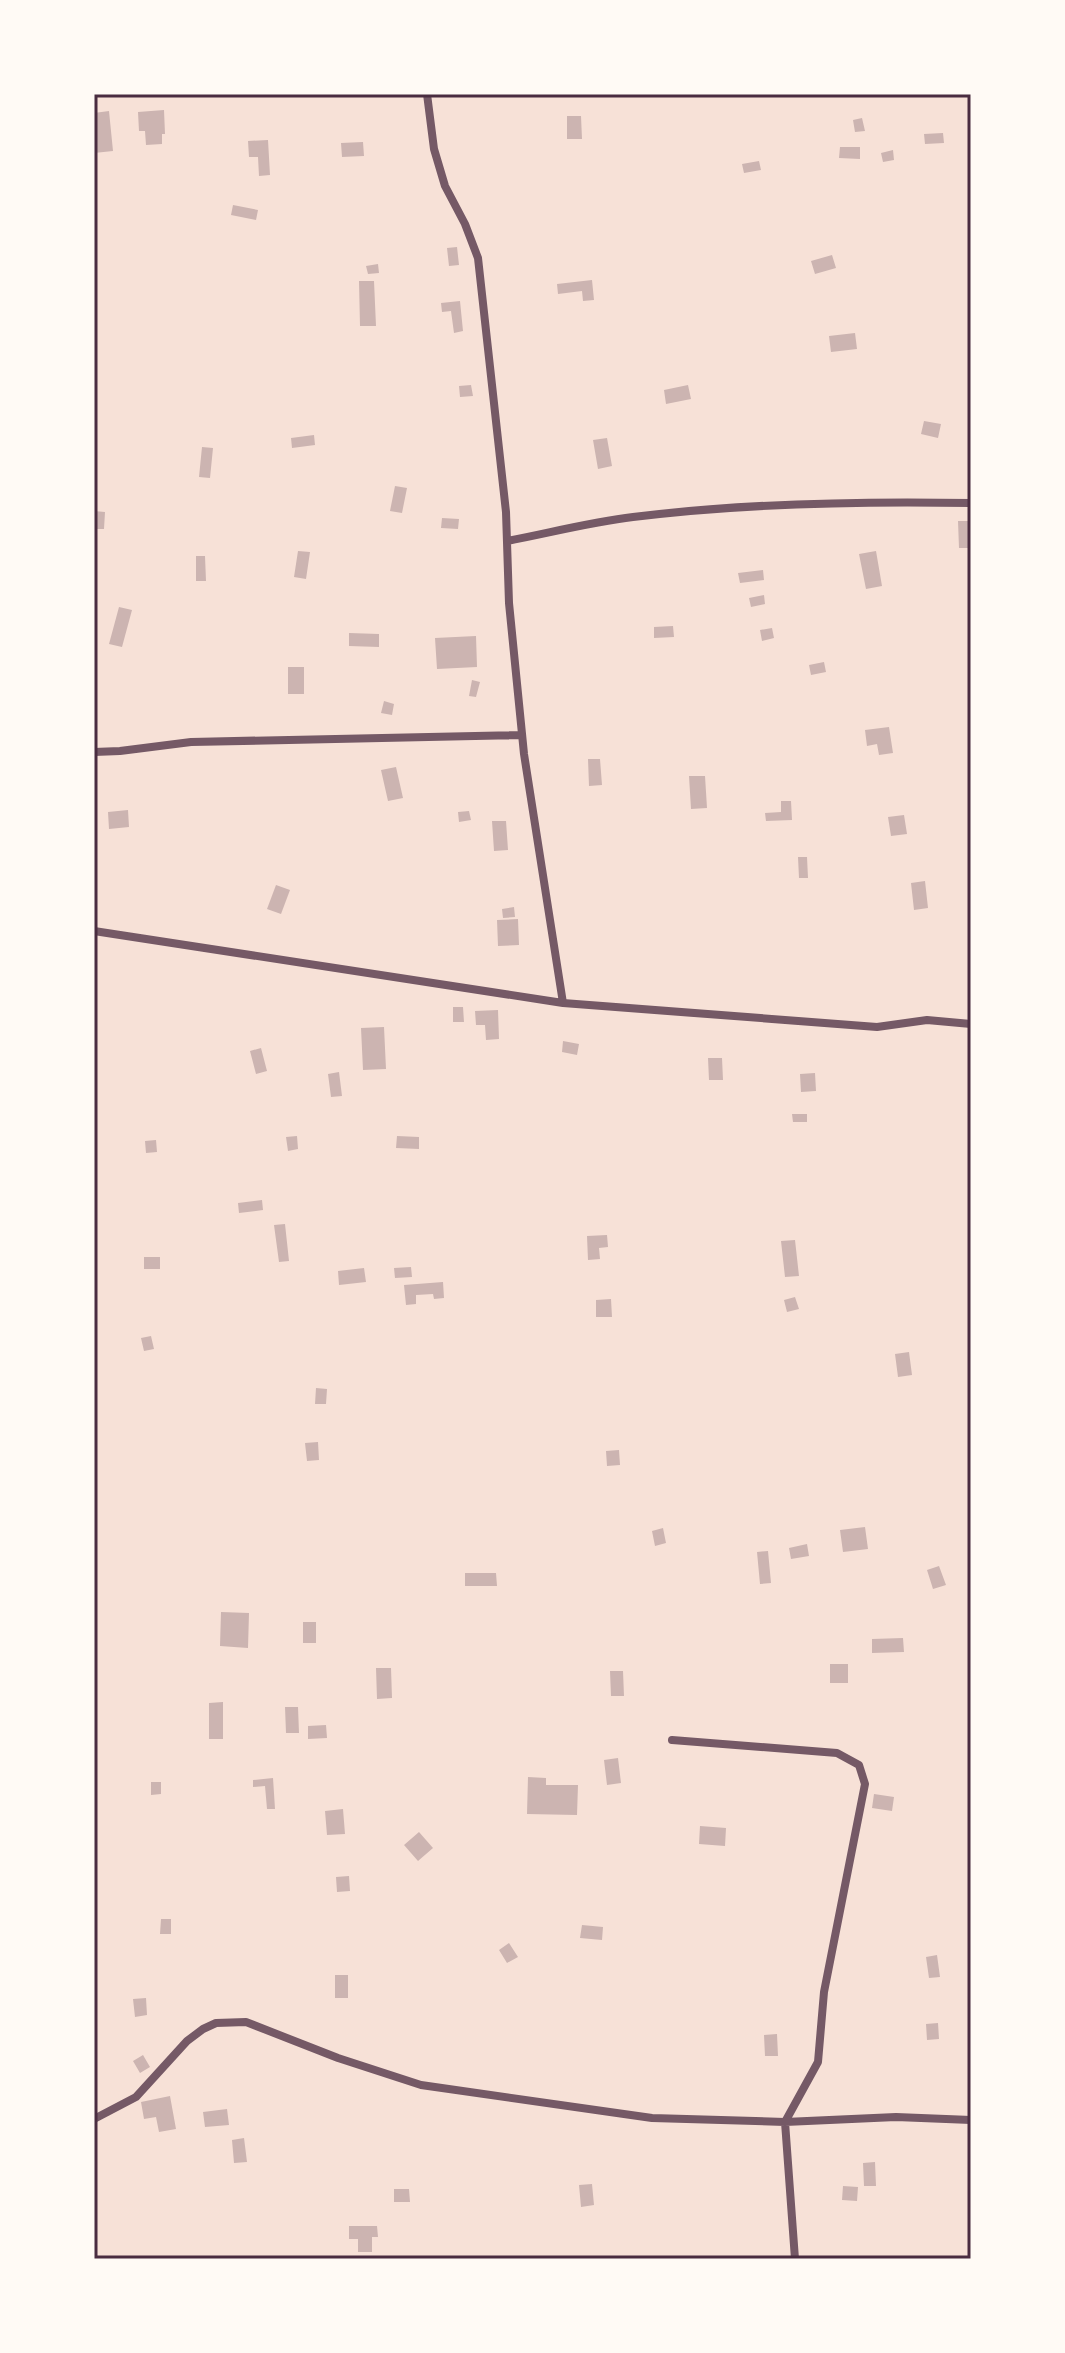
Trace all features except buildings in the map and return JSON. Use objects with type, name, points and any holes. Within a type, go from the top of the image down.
[{"type":"street","points":[[427,94],[434,149],[445,186],[478,258],[506,512],[509,603],[522,735],[563,1003]]},
{"type":"street","points":[[507,541],[630,517],[721,508],[844,502],[971,503]]},
{"type":"street","points":[[94,752],[191,742],[522,735]]},
{"type":"street","points":[[94,931],[563,1003],[877,1027],[927,1020],[971,1024]]},
{"type":"street","points":[[672,1740],[837,1753],[859,1765],[865,1784],[824,1992],[818,2062],[785,2122],[795,2259]]},
{"type":"street","points":[[94,2119],[136,2097],[187,2041],[203,2029],[216,2023],[246,2022],[338,2058],[421,2085],[652,2118],[785,2122],[896,2117],[971,2120]]}]
